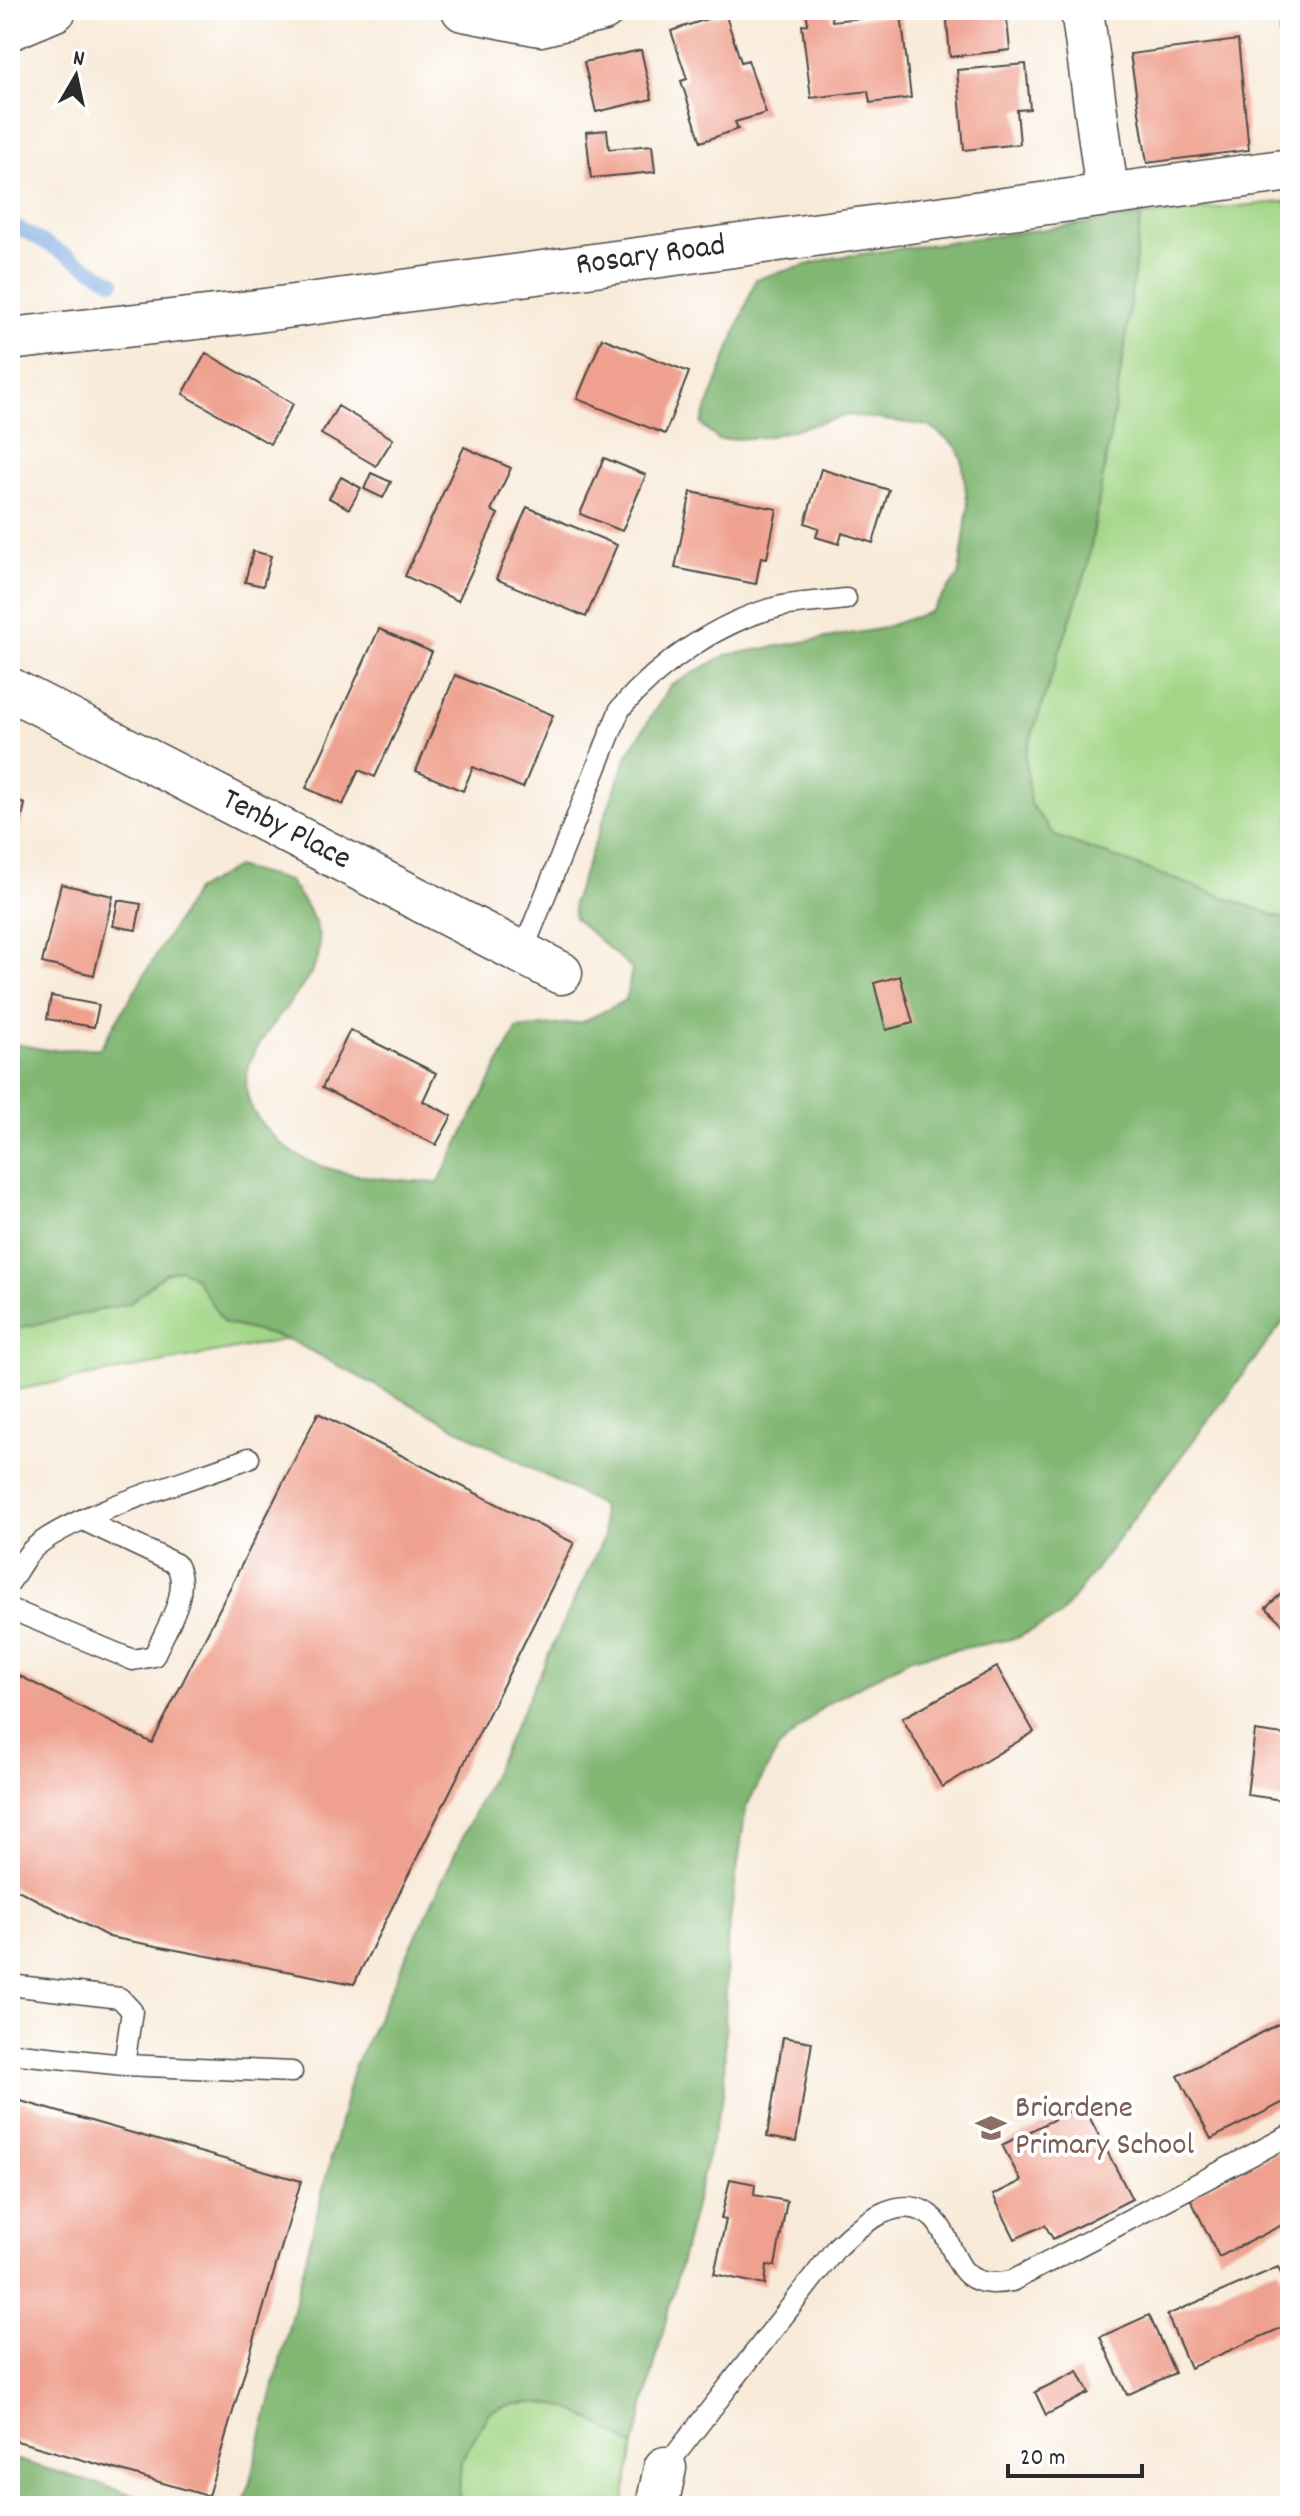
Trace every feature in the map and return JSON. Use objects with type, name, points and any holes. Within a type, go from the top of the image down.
[{"type":"street","points":[[10,29],[55,10]]},
{"type":"street","points":[[463,10],[540,25],[603,10]]},
{"type":"street","points":[[1082,10],[1107,192]]},
{"type":"street","name":"Rosary Road","points":[[10,339],[242,313],[1107,192],[1290,170]]},
{"type":"street","name":"Tenby Place","points":[[10,689],[561,973]]},
{"type":"lane","points":[[522,953],[620,709],[648,677],[693,645],[777,607],[846,599]]},
{"type":"lane","points":[[10,1582],[30,1551],[48,1537],[83,1520],[249,1458]]},
{"type":"lane","points":[[10,1609],[133,1660],[154,1656],[181,1592],[182,1575],[176,1564],[83,1520]]},
{"type":"lane","points":[[10,1985],[120,1998],[132,2011],[124,2065]]},
{"type":"lane","points":[[10,2053],[124,2065],[292,2072]]},
{"type":"lane","points":[[661,2487],[837,2247],[862,2223],[889,2210],[921,2212],[934,2218],[966,2274],[994,2284],[1012,2281],[1290,2135]]},
{"type":"green space","points":[[1290,201],[1290,921],[1055,836],[1030,803],[1025,756],[1087,569],[1124,353],[1141,216]]},
{"type":"green space","points":[[1141,216],[1124,353],[1087,569],[1025,756],[1030,803],[1055,836],[1290,921],[1290,1313],[1059,1617],[1017,1638],[911,1658],[825,1705],[778,1749],[746,1807],[727,1941],[724,2091],[634,2446],[566,2408],[532,2403],[512,2405],[490,2411],[461,2461],[458,2506],[238,2506],[245,2501],[353,2070],[604,1537],[601,1505],[288,1339],[224,1323],[195,1278],[181,1269],[165,1273],[130,1303],[10,1330],[10,1043],[48,1050],[100,1048],[195,891],[236,867],[289,881],[316,926],[319,935],[318,957],[314,968],[251,1059],[246,1090],[253,1111],[274,1137],[293,1153],[315,1164],[362,1176],[438,1183],[517,1029],[583,1022],[626,1000],[632,969],[574,918],[573,902],[628,754],[670,686],[726,655],[879,629],[930,612],[959,575],[968,508],[962,460],[956,446],[929,426],[848,415],[766,437],[718,440],[701,424],[756,279],[832,258]]},
{"type":"green space","points":[[181,1269],[195,1277],[224,1323],[288,1339],[10,1391],[10,1330],[130,1303],[165,1273]]},
{"type":"green space","points":[[522,2400],[573,2408],[634,2446],[623,2506],[458,2506],[461,2461],[490,2410]]},
{"type":"green space","points":[[10,2458],[172,2506],[10,2506]]},
{"type":"building","points":[[806,10],[831,10],[832,21],[901,14],[911,98],[870,103],[868,91],[811,98],[802,25],[808,24]]},
{"type":"building","points":[[946,10],[1006,10],[1010,50],[950,57]]},
{"type":"building","points":[[1279,10],[1290,10],[1290,29],[1278,28]]},
{"type":"building","points":[[725,13],[741,62],[748,60],[766,113],[735,122],[738,129],[701,142],[681,81],[687,79],[671,31]]},
{"type":"building","points":[[1238,40],[1249,150],[1147,163],[1130,54]]},
{"type":"building","points":[[641,50],[652,99],[596,112],[584,62]]},
{"type":"building","points":[[1026,64],[1030,109],[1017,110],[1020,144],[964,150],[957,70]]},
{"type":"building","points":[[607,130],[609,149],[652,145],[655,172],[591,178],[586,132]]},
{"type":"building","points":[[602,338],[689,372],[665,434],[577,399]]},
{"type":"building","points":[[206,353],[293,404],[270,444],[183,394]]},
{"type":"building","points":[[338,406],[393,439],[376,466],[321,434]]},
{"type":"building","points":[[464,447],[511,468],[491,510],[498,514],[458,601],[405,576]]},
{"type":"building","points":[[604,458],[646,475],[622,531],[580,514]]},
{"type":"building","points":[[821,469],[889,490],[873,543],[842,533],[839,544],[816,537],[819,528],[805,523]]},
{"type":"building","points":[[371,473],[391,482],[383,498],[364,489]]},
{"type":"building","points":[[341,477],[361,488],[349,509],[329,498]]},
{"type":"building","points":[[691,492],[777,509],[767,558],[761,557],[756,584],[675,568]]},
{"type":"building","points":[[527,507],[617,545],[586,617],[496,579]]},
{"type":"building","points":[[253,551],[271,556],[263,586],[245,582]]},
{"type":"building","points":[[379,629],[432,652],[375,777],[359,770],[343,805],[306,788]]},
{"type":"building","points":[[455,675],[553,715],[523,788],[473,767],[463,791],[416,771]]},
{"type":"building","points":[[10,800],[25,804],[16,846],[10,845]]},
{"type":"building","points":[[61,884],[113,896],[94,975],[42,963]]},
{"type":"building","points":[[118,900],[141,904],[136,930],[113,926]]},
{"type":"building","points":[[900,976],[913,1023],[886,1030],[874,983]]},
{"type":"building","points":[[51,996],[99,1005],[94,1027],[47,1019]]},
{"type":"building","points":[[350,1030],[436,1073],[423,1101],[452,1116],[436,1145],[322,1088]]},
{"type":"building","points":[[318,1413],[574,1543],[354,1984],[109,1937],[10,1886],[10,1696],[20,1676],[152,1743]]},
{"type":"building","points":[[1290,1585],[1290,1631],[1266,1608]]},
{"type":"building","points":[[997,1667],[1034,1732],[942,1787],[902,1718]]},
{"type":"building","points":[[1255,1731],[1290,1736],[1290,1801],[1247,1795]]},
{"type":"building","points":[[1290,2018],[1290,2099],[1211,2139],[1178,2076]]},
{"type":"building","points":[[783,2037],[812,2042],[796,2142],[767,2137]]},
{"type":"building","points":[[10,2098],[301,2181],[208,2496],[10,2439]]},
{"type":"building","points":[[1083,2105],[1132,2199],[1053,2239],[1045,2225],[1015,2239],[993,2195],[1021,2181],[1002,2145]]},
{"type":"building","points":[[1290,2145],[1290,2221],[1219,2257],[1189,2196]]},
{"type":"building","points":[[730,2179],[755,2184],[754,2195],[787,2201],[775,2266],[767,2265],[765,2285],[714,2274],[726,2220],[721,2219]]},
{"type":"building","points":[[1278,2267],[1290,2294],[1290,2324],[1190,2368],[1167,2315]]},
{"type":"building","points":[[1149,2315],[1175,2373],[1127,2395],[1100,2337]]},
{"type":"building","points":[[1078,2371],[1089,2393],[1046,2415],[1035,2392]]},
{"type":"waterway","points":[[10,223],[114,282]]},
{"type":"place","name":"Briardene Primary School","points":[[991,2128]]}]
